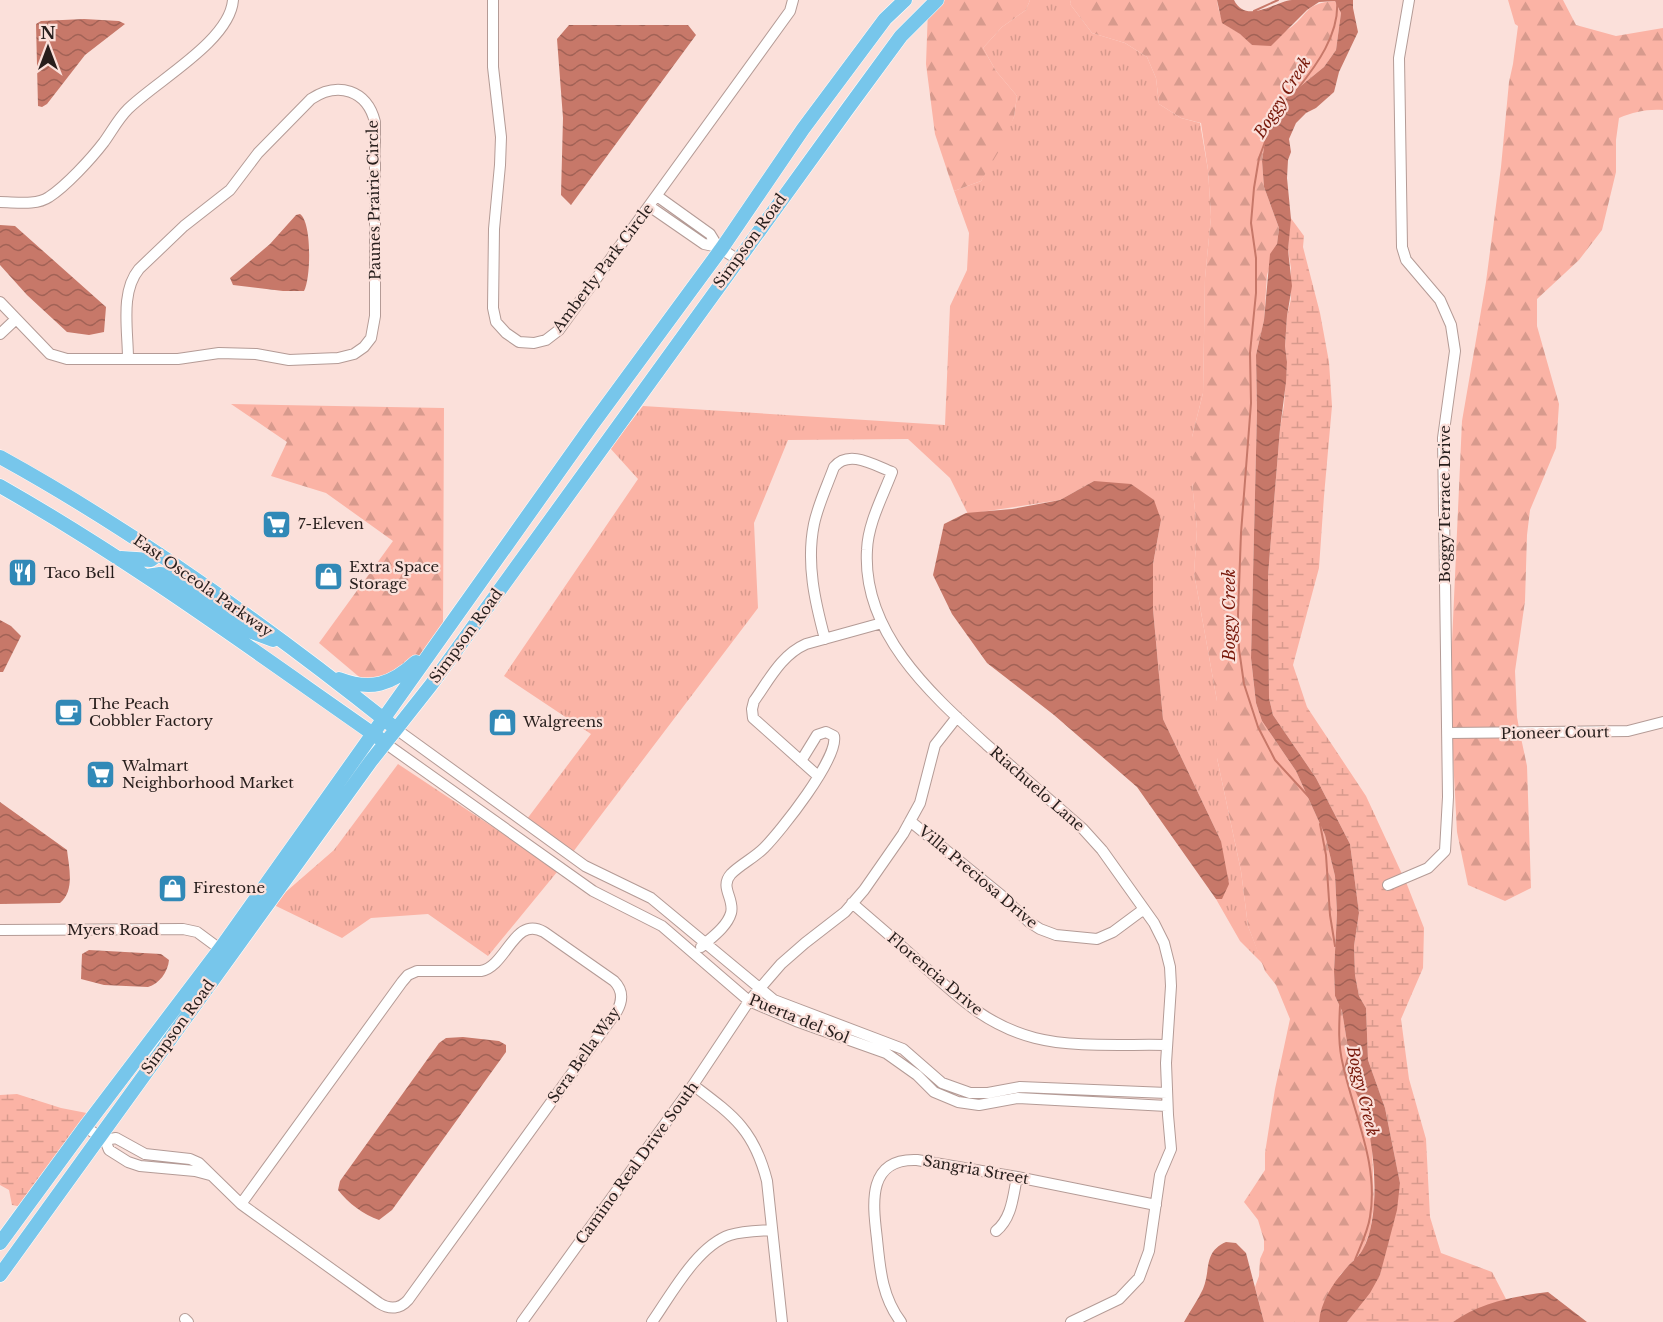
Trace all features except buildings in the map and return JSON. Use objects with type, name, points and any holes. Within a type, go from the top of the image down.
[{"type":"main road","name":"Simpson Road","points":[[0,1243],[85,1126],[220,949],[810,120],[885,19],[905,0]]},
{"type":"main road","name":"Simpson Road","points":[[0,1275],[102,1138],[246,934],[396,729],[431,685],[737,259],[901,36],[937,0]]},
{"type":"main road","points":[[596,455],[592,443],[595,428],[616,400],[626,381]]},
{"type":"main road","name":"East Osceola Parkway","points":[[0,458],[63,493],[159,554],[289,646],[396,729]]},
{"type":"main road","name":"East Osceola Parkway","points":[[0,486],[119,557],[386,743]]},
{"type":"main road","points":[[119,557],[151,560],[159,554]]},
{"type":"main road","points":[[147,576],[168,575],[249,631],[289,646]]},
{"type":"main road","points":[[324,672],[360,686],[376,686],[405,673],[434,647]]},
{"type":"main road","points":[[246,912],[244,925],[246,934]]},
{"type":"main road","points":[[217,974],[221,961],[220,949]]},
{"type":"street","points":[[0,202],[42,201],[51,196],[89,161],[127,110],[148,90],[173,74],[224,26],[230,15],[233,0]]},
{"type":"street","name":"Amberly Park Circle","points":[[493,0],[493,67],[501,137],[494,229],[493,308],[496,322],[506,333],[519,342],[534,344],[546,340],[559,330],[790,11],[793,0]]},
{"type":"street","name":"Boggy Terrace Drive","points":[[1388,885],[1428,868],[1445,851],[1448,797],[1443,438],[1455,351],[1451,325],[1440,300],[1406,260],[1402,247],[1400,58],[1409,0]]},
{"type":"street","name":"Paunes Prairie Circle","points":[[2,310],[16,318],[50,354],[67,359],[129,359],[178,358],[219,353],[256,354],[289,360],[338,358],[354,354],[371,338],[375,316],[375,122],[372,110],[366,103],[358,96],[343,89],[321,92],[310,99],[258,153],[230,190],[184,226],[139,269],[132,277],[128,296],[129,359]]},
{"type":"street","points":[[657,196],[711,234],[720,248]]},
{"type":"street","points":[[650,206],[704,244],[720,248],[737,259]]},
{"type":"street","points":[[0,334],[16,318]]},
{"type":"street","name":"Riachuelo Lane","points":[[825,639],[815,604],[811,574],[813,525],[834,467],[839,461],[848,457],[892,472],[871,527],[867,549],[867,573],[874,604],[882,623],[915,674],[937,700],[1083,829],[1102,850],[1154,923],[1164,943],[1170,967],[1171,986],[1167,1045],[1167,1106],[1171,1149],[1160,1175],[1156,1205]]},
{"type":"street","points":[[818,776],[753,718],[754,701],[785,657],[794,649],[882,623]]},
{"type":"street","name":"Camino Real Drive South","points":[[522,1322],[693,1085],[759,988],[797,950],[845,912],[903,834],[920,803],[935,745],[957,717]]},
{"type":"street","name":"Pioneer Court","points":[[1447,733],[1628,731],[1663,722]]},
{"type":"street","name":"Puerta del Sol","points":[[396,729],[585,866],[651,898],[774,1000],[903,1049],[942,1083],[970,1093],[988,1093],[1020,1087],[1167,1093]]},
{"type":"street","points":[[694,954],[720,929],[732,910],[725,885],[726,880],[781,830],[805,799],[834,747],[834,736],[826,732],[817,735],[801,761]]},
{"type":"street","name":"Puerta del Sol","points":[[386,743],[548,860],[602,896],[662,926],[749,1001],[796,1021],[886,1053],[917,1075],[934,1092],[958,1102],[980,1105],[1018,1098],[1167,1106]]},
{"type":"street","name":"Villa Preciosa Drive","points":[[910,820],[1040,929],[1056,935],[1097,939],[1113,932],[1144,909]]},
{"type":"street","points":[[602,896],[610,879]]},
{"type":"street","name":"Florencia Drive","points":[[852,903],[958,998],[984,1017],[1007,1028],[1034,1038],[1062,1042],[1167,1045]]},
{"type":"street","name":"Sera Bella Way","points":[[85,1126],[102,1138],[109,1150],[134,1164],[211,1175],[241,1204],[379,1303],[392,1308],[403,1305],[617,1011],[621,1000],[619,987],[614,981],[544,932],[533,928],[519,933],[490,969],[417,971],[408,975],[241,1204]]},
{"type":"street","name":"Myers Road","points":[[0,930],[183,929],[197,932],[220,949]]},
{"type":"street","points":[[693,1085],[733,1115],[750,1136],[762,1159],[767,1181],[782,1322]]},
{"type":"street","name":"Sangria Street","points":[[901,1322],[889,1303],[881,1277],[873,1201],[875,1186],[881,1175],[894,1164],[911,1160],[1017,1177],[1156,1205]]},
{"type":"street","points":[[996,1231],[1008,1216],[1017,1177]]},
{"type":"street","points":[[1071,1322],[1113,1303],[1135,1284],[1143,1272],[1148,1256],[1156,1205]]},
{"type":"street","points":[[657,1320],[699,1257],[715,1243],[735,1234],[772,1230]]},
{"type":"green space","points":[[936,0],[1030,0],[1026,10],[1002,27],[983,48],[996,71],[1017,96],[1014,117],[1002,146],[981,181],[954,191],[935,134],[926,64],[928,9]]},
{"type":"green space","points":[[1030,0],[1071,0],[1070,4],[1092,33],[1125,43],[1147,57],[1156,78],[1159,104],[1181,118],[1200,123],[1208,170],[1211,217],[1205,278],[1203,393],[1192,437],[1192,483],[1197,529],[1194,573],[1217,701],[1217,758],[1241,871],[1248,926],[1263,964],[1240,941],[1216,899],[1222,898],[1221,841],[1163,719],[1153,609],[1153,564],[1161,520],[1094,481],[1060,500],[968,514],[950,478],[908,439],[788,440],[754,523],[758,608],[573,852],[527,819],[591,734],[504,676],[638,479],[610,448],[643,406],[945,425],[950,306],[967,270],[969,233],[954,191],[981,181],[1014,117],[1017,96],[996,71],[983,48],[1002,27],[1026,10]]},
{"type":"green space","points":[[1071,0],[1217,0],[1219,11],[1226,24],[1252,45],[1287,30],[1317,4],[1335,1],[1341,13],[1336,50],[1324,67],[1286,98],[1278,109],[1265,140],[1262,161],[1264,187],[1279,228],[1277,244],[1267,275],[1264,320],[1256,355],[1257,411],[1251,658],[1256,703],[1262,721],[1296,771],[1325,835],[1335,876],[1337,913],[1335,996],[1342,1011],[1347,1042],[1348,1053],[1344,1068],[1361,1102],[1372,1145],[1374,1205],[1370,1231],[1363,1250],[1340,1275],[1319,1322],[1264,1322],[1255,1287],[1264,1250],[1264,1240],[1258,1220],[1244,1202],[1265,1170],[1265,1153],[1275,1089],[1290,1019],[1276,985],[1265,971],[1248,926],[1241,871],[1217,758],[1217,701],[1194,573],[1197,529],[1192,483],[1192,437],[1203,393],[1205,278],[1211,217],[1208,170],[1201,123],[1181,118],[1159,104],[1156,78],[1147,57],[1125,43],[1092,33],[1070,4]]},
{"type":"green space","points":[[1508,0],[1563,0],[1576,25],[1616,36],[1663,28],[1663,110],[1640,111],[1619,118],[1616,172],[1602,230],[1579,260],[1537,299],[1537,326],[1559,404],[1556,448],[1530,510],[1525,601],[1515,671],[1519,728],[1452,728],[1451,665],[1462,421],[1486,282],[1509,82],[1518,26],[1515,24]]},
{"type":"green space","points":[[1290,217],[1304,236],[1303,247],[1320,313],[1329,362],[1332,406],[1319,568],[1293,665],[1307,707],[1366,796],[1402,874],[1383,882],[1386,891],[1406,882],[1424,928],[1423,968],[1401,1019],[1409,1079],[1426,1139],[1430,1217],[1441,1253],[1492,1272],[1506,1299],[1469,1313],[1453,1322],[1347,1322],[1380,1275],[1400,1183],[1385,1108],[1368,1060],[1366,1008],[1359,996],[1355,975],[1354,946],[1359,913],[1350,844],[1316,778],[1273,715],[1269,698],[1268,575],[1284,405],[1287,316],[1291,299],[1291,268],[1288,250]]},
{"type":"green space","points":[[231,404],[444,408],[443,627],[423,654],[391,675],[364,681],[319,643],[393,541],[326,493],[271,476],[287,442]]},
{"type":"green space","points":[[1452,738],[1521,738],[1527,766],[1531,888],[1505,901],[1468,885],[1457,832]]},
{"type":"green space","points":[[398,764],[557,872],[488,956],[428,914],[371,918],[342,938],[274,905],[280,897],[334,850]]},
{"type":"green space","points":[[17,1094],[61,1108],[97,1115],[22,1207],[12,1205],[9,1190],[0,1185],[0,1095]]},
{"type":"water","points":[[1217,0],[1234,0],[1239,7],[1246,11],[1253,11],[1292,0],[1353,0],[1358,32],[1339,72],[1334,92],[1296,123],[1289,139],[1291,152],[1287,178],[1291,219],[1288,250],[1292,286],[1287,316],[1286,382],[1268,575],[1269,698],[1273,715],[1316,778],[1350,844],[1359,913],[1354,946],[1355,975],[1359,996],[1366,1008],[1368,1060],[1385,1108],[1400,1183],[1397,1210],[1380,1275],[1370,1293],[1347,1322],[1319,1322],[1320,1314],[1333,1285],[1362,1251],[1369,1235],[1373,1217],[1374,1176],[1373,1155],[1365,1116],[1344,1068],[1348,1053],[1347,1042],[1342,1011],[1335,996],[1337,913],[1335,876],[1325,835],[1296,771],[1262,721],[1256,703],[1251,658],[1257,411],[1256,355],[1264,320],[1270,254],[1277,244],[1279,228],[1264,187],[1262,161],[1265,140],[1278,109],[1286,98],[1324,67],[1336,50],[1341,13],[1335,1],[1319,2],[1307,10],[1271,46],[1252,45],[1222,23]]},
{"type":"water","points":[[84,19],[119,21],[125,24],[85,55],[47,104],[42,107],[38,106],[36,24],[41,21]]},
{"type":"water","points":[[569,25],[688,25],[696,35],[571,205],[561,195],[563,118],[557,39]]},
{"type":"water","points":[[300,214],[307,228],[309,251],[308,275],[304,291],[233,285],[230,278],[270,244],[296,215]]},
{"type":"water","points":[[0,225],[15,226],[106,307],[104,332],[89,335],[67,332],[27,295],[0,265]]},
{"type":"water","points":[[1094,481],[1131,484],[1154,500],[1161,520],[1153,564],[1153,609],[1163,719],[1221,841],[1229,884],[1222,899],[1216,899],[1137,787],[1054,715],[987,663],[952,614],[933,575],[944,524],[966,513],[1012,509],[1060,500]]},
{"type":"water","points":[[0,620],[11,626],[21,636],[3,672],[0,672]]},
{"type":"water","points":[[0,802],[67,850],[69,885],[65,898],[60,903],[0,904]]},
{"type":"water","points":[[89,950],[161,954],[169,960],[165,973],[148,987],[104,985],[81,979],[82,954]]},
{"type":"water","points":[[463,1037],[499,1041],[506,1045],[506,1052],[392,1210],[379,1220],[368,1215],[342,1195],[338,1190],[340,1181],[439,1043],[446,1038]]},
{"type":"water","points":[[1226,1242],[1236,1243],[1246,1253],[1264,1322],[1184,1322],[1203,1289],[1211,1256],[1219,1246]]},
{"type":"water","points":[[1548,1292],[1587,1322],[1453,1322],[1486,1305]]},
{"type":"waterway","name":"Boggy Creek","points":[[1254,11],[1278,0]]},
{"type":"waterway","name":"Boggy Creek","points":[[1296,91],[1319,60],[1331,37],[1337,13],[1337,0]]},
{"type":"waterway","name":"Boggy Creek","points":[[1265,142],[1259,158],[1251,223],[1256,258],[1256,293],[1250,353],[1251,403],[1241,533],[1239,649],[1244,684],[1258,727],[1275,760],[1309,797]]},
{"type":"waterway","name":"Boggy Creek","points":[[1320,824],[1326,855],[1330,915],[1335,946]]},
{"type":"waterway","name":"Boggy Creek","points":[[1340,1006],[1341,1058],[1364,1140],[1371,1178],[1372,1197],[1369,1222],[1355,1260]]},
{"type":"place","name":"7-Eleven","points":[[277,524]]},
{"type":"place","name":"Taco Bell","points":[[23,573]]},
{"type":"place","name":"Extra Space Storage","points":[[328,576]]},
{"type":"place","name":"The Peach Cobbler Factory","points":[[68,713]]},
{"type":"place","name":"Walgreens","points":[[502,722]]},
{"type":"place","name":"Walmart Neighborhood Market","points":[[101,775]]},
{"type":"place","name":"Firestone","points":[[172,888]]}]
